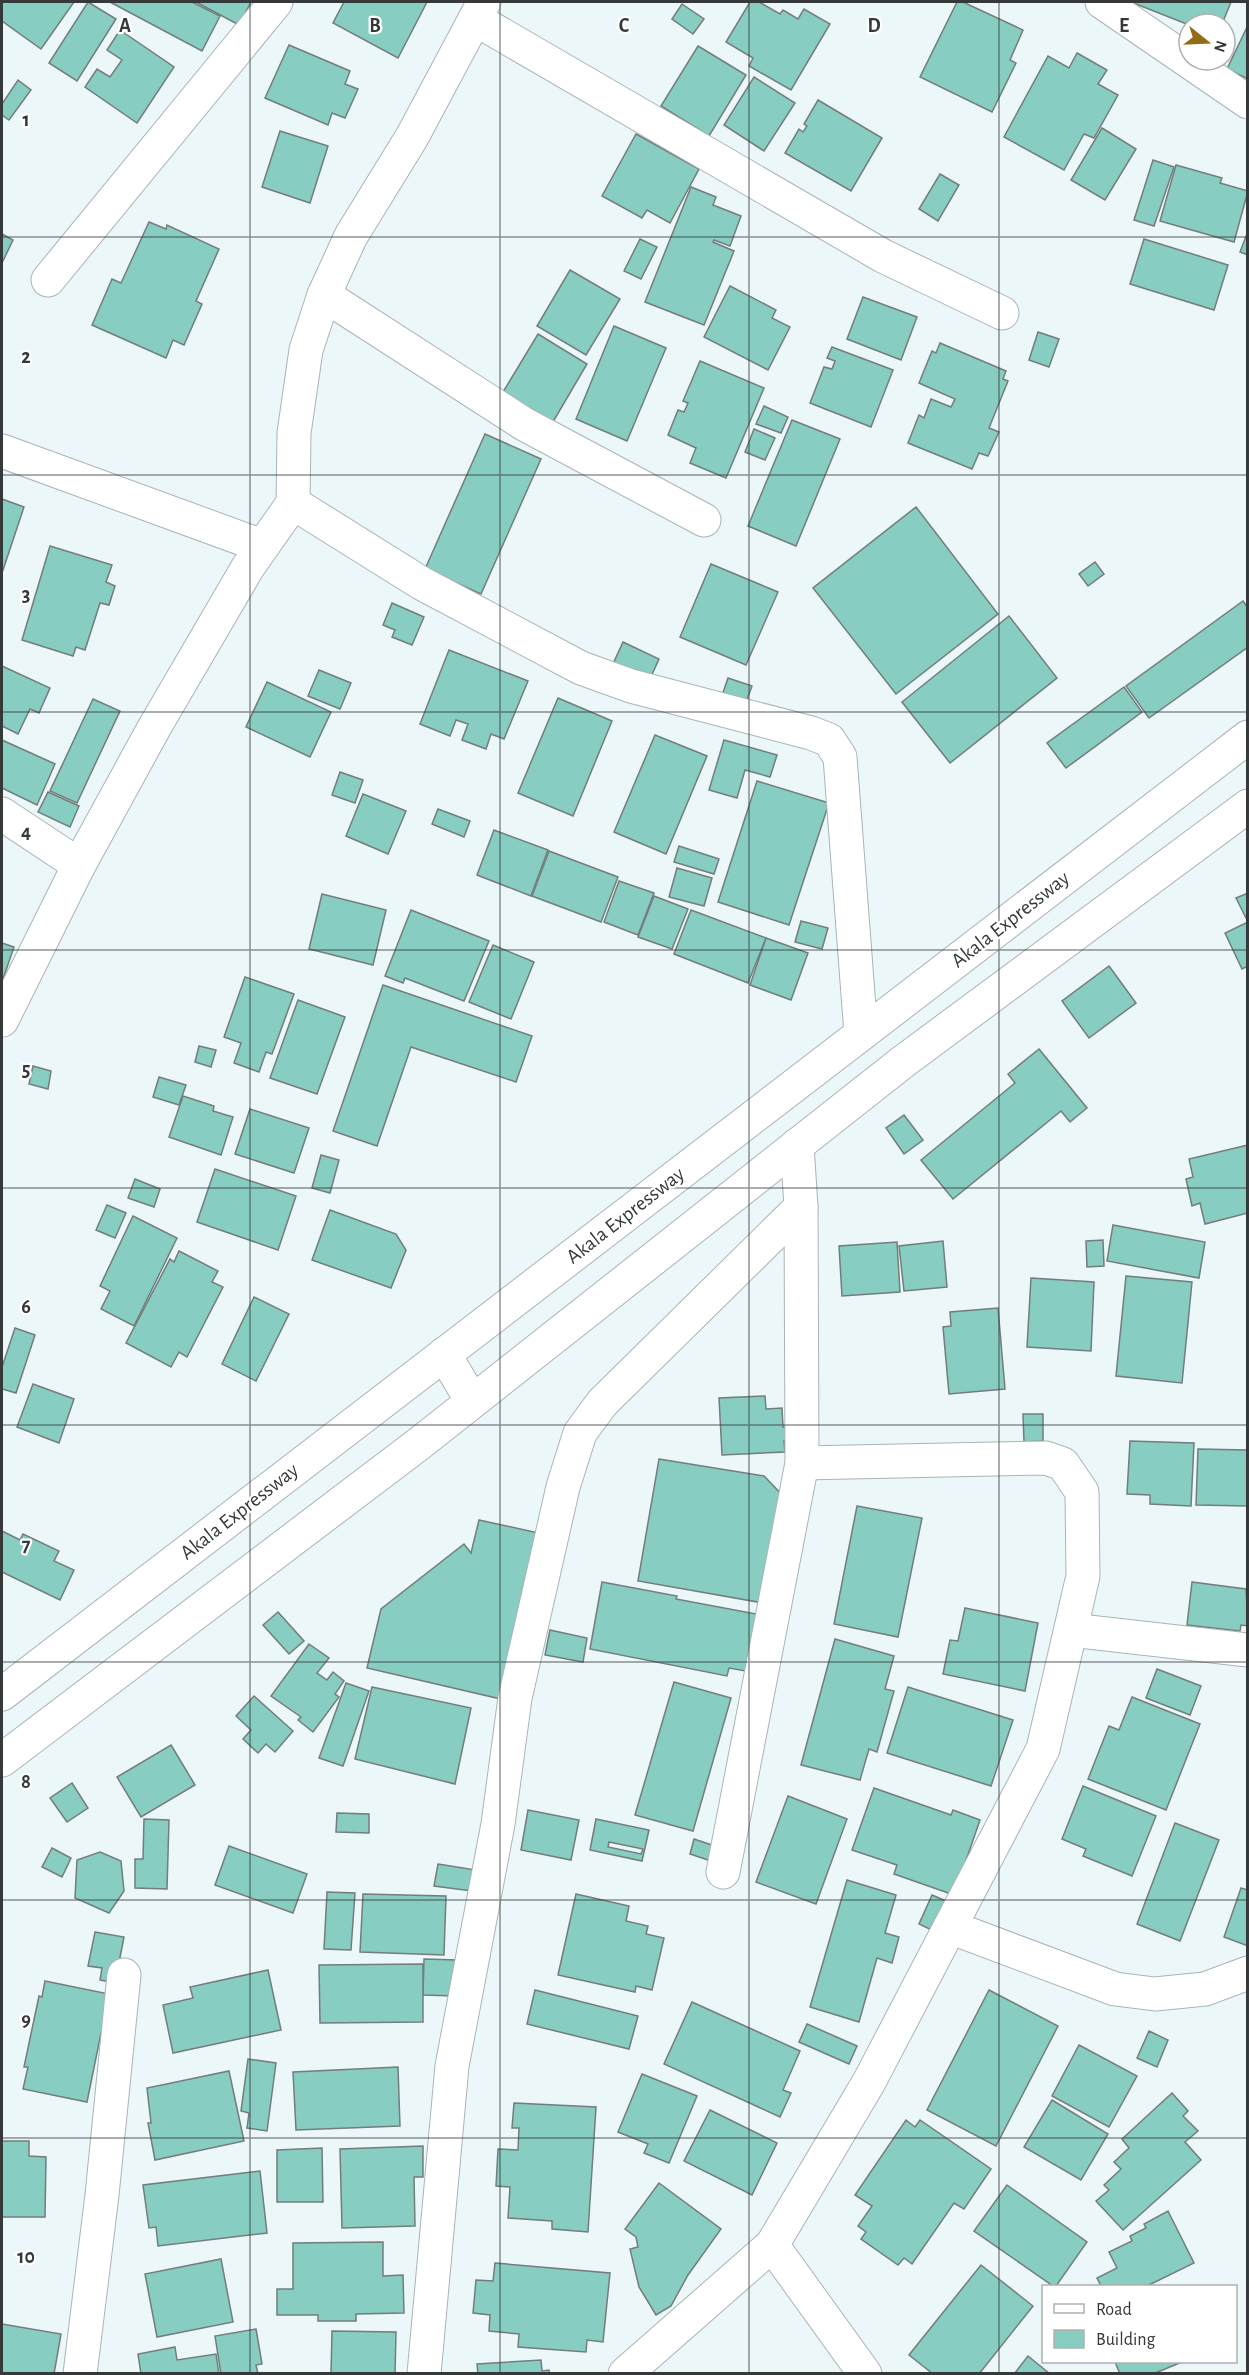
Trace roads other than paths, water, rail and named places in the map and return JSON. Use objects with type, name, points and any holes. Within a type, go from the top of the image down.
[{"type":"street","points":[[48,280],[276,2]]},
{"type":"street","points":[[1102,2],[1248,102]]},
{"type":"street","points":[[2,1020],[79,865],[154,728],[262,546],[293,503],[294,433],[306,350],[324,295],[351,236],[412,137],[479,10],[854,240],[1002,314]]},
{"type":"street","points":[[324,295],[524,424],[704,520]]},
{"type":"street","points":[[2,451],[262,546]]},
{"type":"street","points":[[293,503],[422,583],[581,668],[631,686],[811,733],[829,740],[840,758],[861,1034]]},
{"type":"street","name":"Akala Expressway","points":[[2,1694],[1248,737]]},
{"type":"street","points":[[2,1760],[472,1401],[904,1061],[1248,806]]},
{"type":"street","points":[[2,814],[79,865]]},
{"type":"street","points":[[723,1872],[801,1463],[801,1207],[797,1145]]},
{"type":"street","points":[[424,2373],[452,2066],[498,1824],[515,1698],[563,1487],[580,1433],[602,1403],[801,1207]]},
{"type":"street","points":[[444,1354],[472,1401]]},
{"type":"street","points":[[625,2373],[772,2245],[869,2082],[1043,1749],[1083,1576],[1082,1492],[1064,1464],[1046,1458],[801,1463]]},
{"type":"street","points":[[1071,1630],[1248,1650]]},
{"type":"street","points":[[950,1927],[1115,1989],[1155,1994],[1205,1989],[1248,1973]]},
{"type":"street","points":[[80,2373],[102,2195],[124,1975]]},
{"type":"street","points":[[772,2245],[865,2373]]}]
